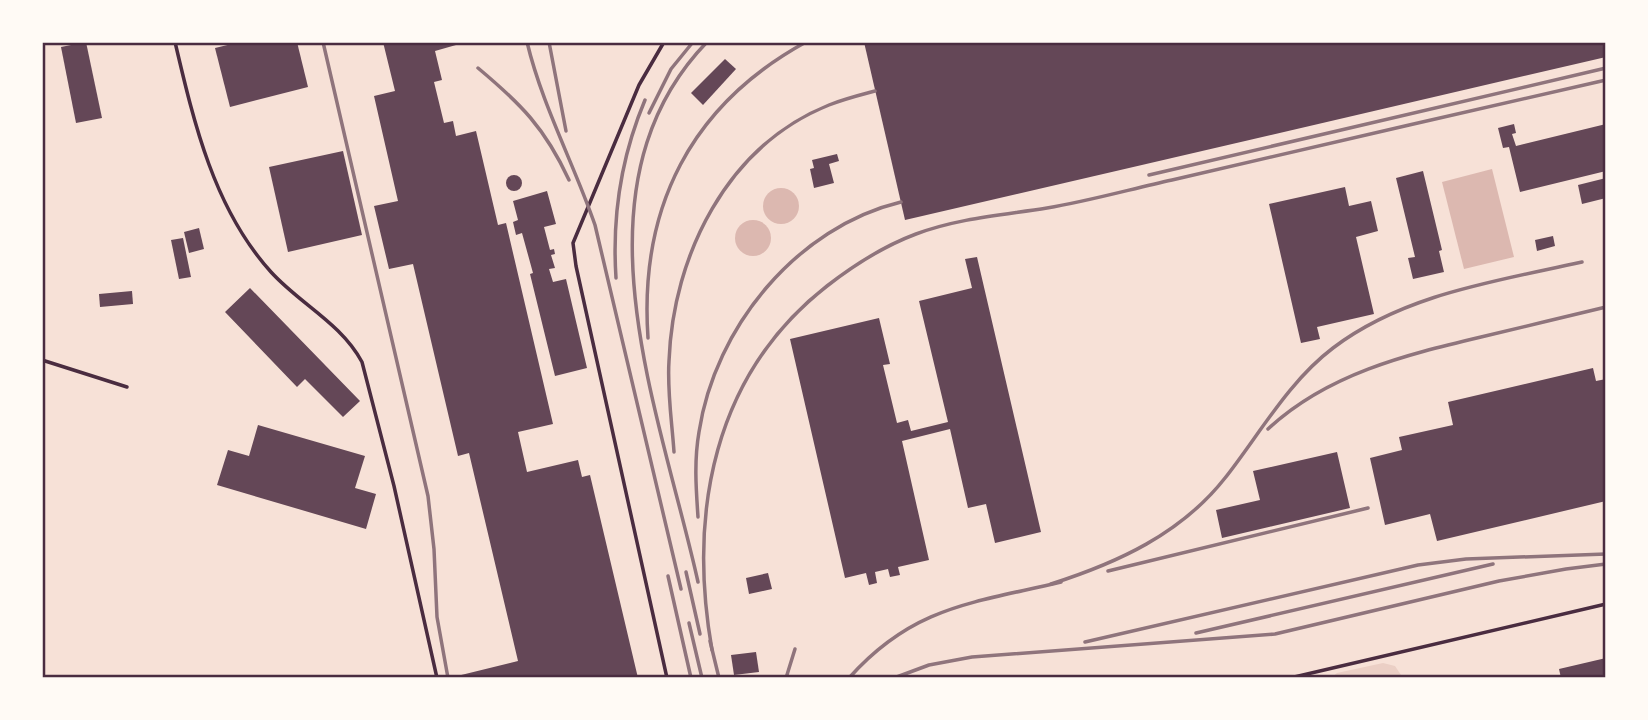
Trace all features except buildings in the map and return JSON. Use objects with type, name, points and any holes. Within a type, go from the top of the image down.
[{"type":"lane","points":[[175,42],[206,156],[237,226],[274,275],[336,328],[356,349],[362,362],[437,678]]},
{"type":"lane","points":[[664,42],[646,69],[631,102],[573,243],[667,678]]},
{"type":"lane","points":[[42,360],[127,387]]},
{"type":"lane","points":[[1290,678],[1606,604]]},
{"type":"shaded area","points":[[1492,169],[1514,257],[1464,269],[1442,182]]},
{"type":"shaded area","points":[[781,188],[794,193],[799,206],[794,219],[781,224],[768,219],[763,206],[768,193]]},
{"type":"shaded area","points":[[753,220],[766,225],[771,238],[766,251],[753,256],[740,251],[735,238],[740,225]]},
{"type":"shaded area","points":[[1383,663],[1395,666],[1403,678],[1331,678],[1337,673]]},
{"type":"railway","points":[[323,42],[428,496],[437,617],[448,678]]},
{"type":"railway","points":[[527,42],[541,89],[595,225],[681,589]]},
{"type":"railway","points":[[549,42],[566,131]]},
{"type":"railway","points":[[649,113],[671,69],[693,42]]},
{"type":"railway","points":[[698,582],[647,376],[636,304],[632,233],[641,164],[665,100],[707,42]]},
{"type":"railway","points":[[648,338],[647,290],[653,245],[664,203],[680,164],[703,129],[732,96],[766,67],[806,42]]},
{"type":"railway","points":[[478,68],[531,118],[551,146],[569,180]]},
{"type":"railway","points":[[1149,175],[1606,68]]},
{"type":"railway","points":[[712,650],[705,599],[704,548],[708,498],[718,450],[734,404],[758,361],[788,322],[827,286],[859,263],[904,239],[948,224],[1078,202],[1606,80]]},
{"type":"railway","points":[[674,452],[669,384],[673,321],[681,282],[694,244],[712,209],[735,176],[762,147],[793,123],[829,105],[875,91]]},
{"type":"railway","points":[[616,278],[615,232],[620,188],[630,143],[645,100]]},
{"type":"railway","points":[[698,517],[696,464],[699,432],[708,393],[723,355],[743,320],[767,287],[796,258],[828,234],[863,215],[901,202]]},
{"type":"railway","points":[[1051,584],[1123,556],[1168,531],[1189,515],[1225,478],[1302,377],[1333,348],[1361,330],[1390,314],[1452,292],[1582,262]]},
{"type":"railway","points":[[1268,429],[1315,394],[1368,369],[1424,351],[1606,307]]},
{"type":"railway","points":[[1108,571],[1368,508]]},
{"type":"railway","points":[[1085,642],[1418,565],[1466,559],[1606,554]]},
{"type":"railway","points":[[1196,633],[1493,564]]},
{"type":"railway","points":[[894,678],[929,665],[972,657],[1275,634],[1499,581],[1606,564]]},
{"type":"railway","points":[[686,572],[700,634]]},
{"type":"railway","points":[[668,576],[691,678]]},
{"type":"railway","points":[[849,678],[873,654],[921,622],[972,603],[1061,582]]},
{"type":"railway","points":[[689,623],[702,678]]},
{"type":"railway","points":[[710,641],[719,678]]},
{"type":"railway","points":[[786,678],[795,649]]}]
